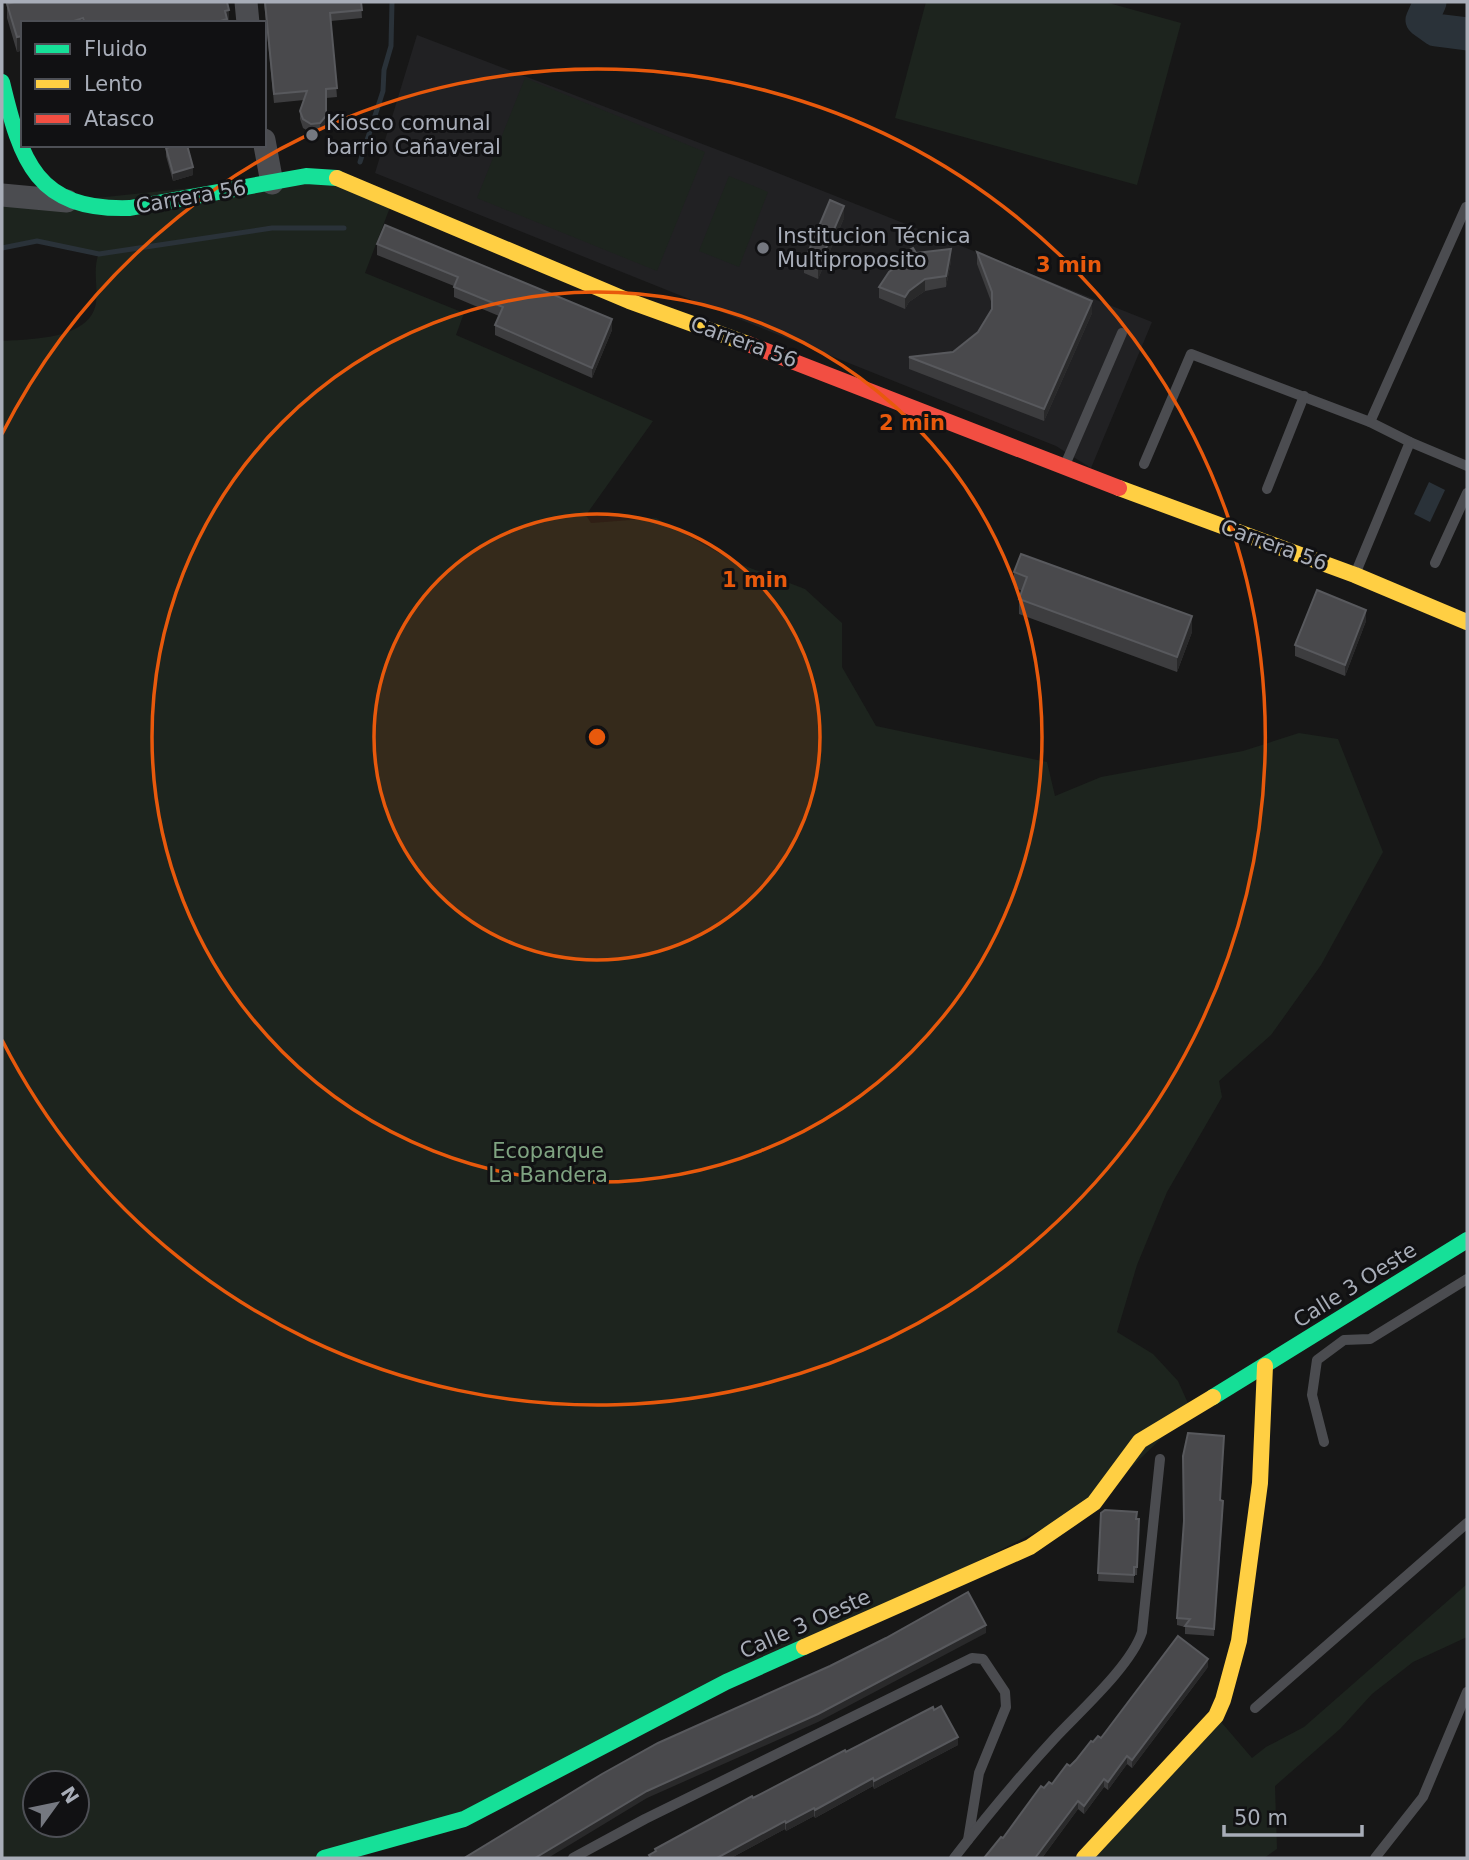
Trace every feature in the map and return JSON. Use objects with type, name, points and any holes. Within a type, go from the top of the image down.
[{"type":"street","points":[[246,2],[248,21]]},
{"type":"street","points":[[2,82],[23,157],[42,183],[67,201]]},
{"type":"street","points":[[265,147],[272,183]]},
{"type":"street","name":"Carrera 56","points":[[4,195],[20,175],[23,157]]},
{"type":"street","name":"Carrera 56","points":[[4,195],[67,201],[98,211],[132,209],[306,176],[332,176],[629,301],[794,360],[1064,467],[1355,575],[1467,622]]},
{"type":"street","name":"Calle 3 Oeste","points":[[324,1858],[464,1819],[726,1682],[1030,1547],[1094,1503],[1140,1441],[1467,1241]]},
{"type":"street","points":[[1084,1858],[1216,1716],[1223,1700],[1239,1642],[1260,1483],[1265,1366]]},
{"type":"lane","points":[[1370,422],[1466,206]]},
{"type":"lane","points":[[1064,467],[1122,333]]},
{"type":"lane","points":[[1144,464],[1192,354],[1370,422],[1467,466]]},
{"type":"lane","points":[[1267,489],[1304,396]]},
{"type":"lane","points":[[1355,575],[1410,442]]},
{"type":"lane","points":[[1435,563],[1467,493]]},
{"type":"lane","points":[[1324,1442],[1312,1395],[1317,1360],[1344,1340],[1370,1339],[1467,1279]]},
{"type":"lane","points":[[954,1858],[1039,1755],[1115,1673],[1139,1642],[1160,1459]]},
{"type":"lane","points":[[1255,1708],[1467,1523]]},
{"type":"lane","points":[[573,1858],[645,1819],[972,1658],[983,1659],[1004,1692],[1006,1707],[979,1773],[968,1840]]},
{"type":"lane","points":[[1375,1858],[1423,1797],[1467,1692]]},
{"type":"shaded area","name":"Institucion Técnica Multiproposito","points":[[417,35],[760,166],[1152,322],[1091,468],[1056,446],[375,173]]},
{"type":"shaded area","points":[[1429,482],[1445,490],[1430,522],[1414,514]]},
{"type":"green space","points":[[926,2],[1105,2],[1181,23],[1137,185],[895,118]]},
{"type":"green space","points":[[525,78],[705,152],[657,271],[477,198]]},
{"type":"green space","name":"Ecoparque La Bandera","points":[[306,176],[392,202],[365,273],[464,313],[456,335],[653,421],[586,515],[591,523],[656,518],[737,563],[805,589],[842,623],[842,667],[876,726],[1047,762],[1055,796],[1101,777],[1243,751],[1299,733],[1338,739],[1383,852],[1321,965],[1271,1035],[1219,1081],[1222,1097],[1167,1192],[1137,1265],[1117,1332],[1153,1354],[1178,1381],[1191,1410],[1094,1503],[464,1819],[324,1858],[2,1858],[2,341],[57,335],[83,324],[96,303],[98,255],[37,241],[2,248],[2,195],[67,201]]},
{"type":"green space","points":[[729,176],[768,192],[739,267],[699,251]]},
{"type":"green space","points":[[1467,1584],[1467,1637],[1413,1662],[1372,1694],[1340,1729],[1275,1786],[1277,1849],[1264,1858],[1084,1858],[1216,1716],[1252,1758],[1266,1747],[1304,1727]]},
{"type":"building","points":[[227,2],[229,10],[225,11],[227,19],[220,21],[84,21],[83,18],[74,21],[21,21],[21,36],[17,37],[7,4]]},
{"type":"building","points":[[265,2],[361,2],[362,10],[330,13],[337,88],[326,89],[326,116],[320,123],[311,124],[303,119],[300,111],[307,91],[274,94]]},
{"type":"building","points":[[188,147],[193,167],[173,173],[166,148]]},
{"type":"building","points":[[830,200],[844,206],[818,267],[804,262]]},
{"type":"building","points":[[385,225],[612,319],[592,368],[495,325],[503,307],[454,287],[458,277],[377,244]]},
{"type":"building","points":[[913,248],[916,253],[951,249],[946,276],[925,279],[905,297],[879,287],[889,272],[902,262],[898,256]]},
{"type":"building","points":[[977,252],[1092,301],[1044,409],[909,357],[953,352],[978,332],[992,309],[992,292]]},
{"type":"building","points":[[1021,554],[1192,616],[1177,657],[1019,599],[1027,577],[1014,572]]},
{"type":"building","points":[[1317,590],[1366,610],[1345,665],[1295,645]]},
{"type":"building","points":[[1188,1433],[1224,1436],[1220,1500],[1223,1501],[1214,1629],[1185,1626],[1190,1619],[1177,1618],[1184,1521],[1183,1456]]},
{"type":"building","points":[[1105,1510],[1137,1512],[1137,1567],[1134,1567],[1134,1575],[1098,1573],[1101,1513]]},
{"type":"building","points":[[968,1592],[986,1625],[818,1714],[647,1791],[535,1858],[466,1857],[658,1743],[830,1666]]},
{"type":"building","points":[[1178,1636],[1208,1659],[1132,1760],[1127,1756],[1108,1782],[1104,1779],[1084,1806],[1078,1801],[1035,1858],[984,1858],[1001,1837],[1003,1838],[1041,1786],[1044,1788],[1049,1782],[1052,1784],[1067,1764],[1070,1766],[1091,1741],[1098,1736],[1101,1738]]},
{"type":"building","points":[[941,1706],[958,1737],[874,1781],[873,1778],[815,1810],[814,1808],[786,1823],[785,1821],[717,1858],[651,1858],[649,1855],[656,1851],[655,1849],[752,1796],[753,1798],[933,1707],[934,1710]]},
{"type":"waterway","points":[[360,162],[383,91],[384,70],[391,46],[392,2]]},
{"type":"waterway","points":[[1430,2],[1422,20],[1436,30],[1467,34]]},
{"type":"waterway","points":[[2,248],[37,241],[99,254],[272,228],[344,228]]},
{"type":"traffic: fast","points":[[2,82],[21,145]]},
{"type":"traffic: fast","points":[[22,147],[38,176],[53,190],[73,201],[98,207],[130,208],[306,176],[337,178]]},
{"type":"traffic: fast","points":[[1213,1397],[1467,1240]]},
{"type":"traffic: fast","points":[[324,1858],[464,1819],[726,1682],[804,1647]]},
{"type":"traffic: slow","points":[[337,178],[629,301],[748,344]]},
{"type":"traffic: slow","points":[[1119,488],[1355,575],[1467,622]]},
{"type":"traffic: slow","points":[[1084,1858],[1216,1716],[1223,1700],[1239,1641],[1260,1483],[1265,1366]]},
{"type":"traffic: slow","points":[[804,1647],[1030,1547],[1094,1503],[1140,1441],[1213,1397]]},
{"type":"traffic: jam","points":[[748,344],[1119,488]]},
{"type":"place","name":"Kiosco comunal barrio Cañaveral","points":[[312,135]]},
{"type":"place","name":"Institucion Técnica Multiproposito","points":[[763,248]]}]
